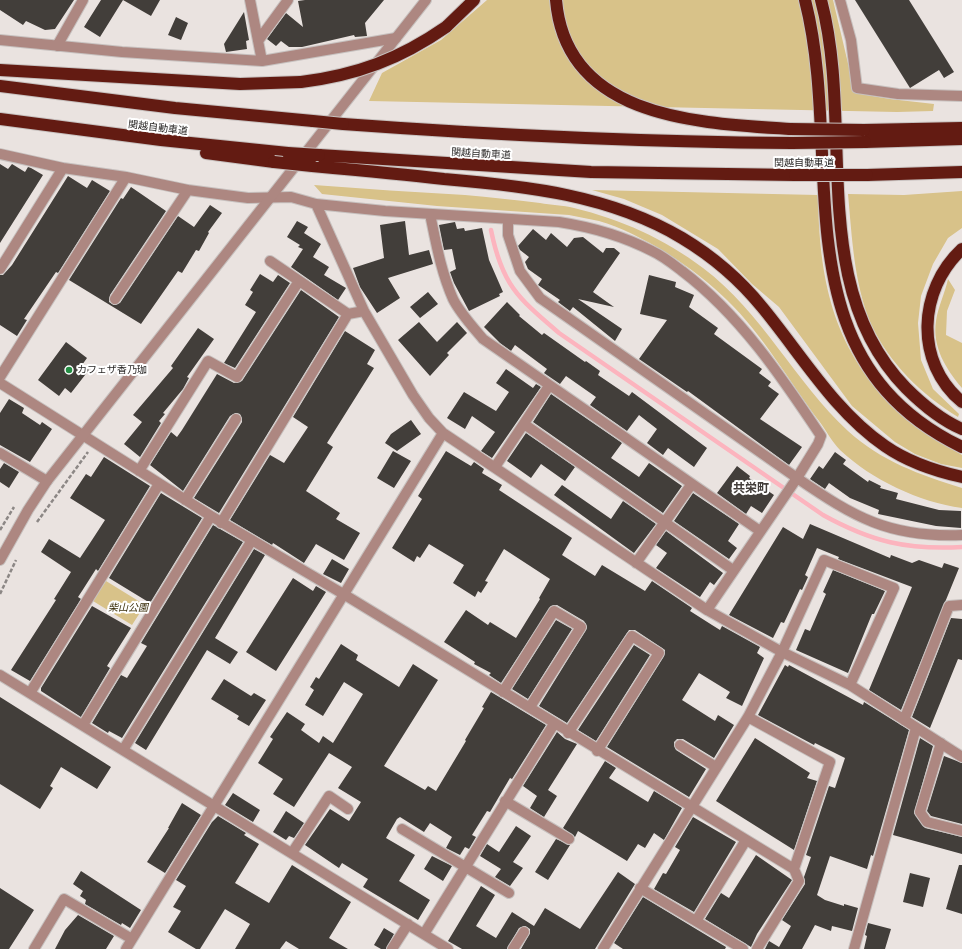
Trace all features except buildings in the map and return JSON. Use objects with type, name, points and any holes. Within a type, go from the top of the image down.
[{"type":"highway","points":[[0,70],[240,84],[302,82],[347,74],[368,68],[409,50],[446,27],[474,0]]},
{"type":"highway","points":[[556,0],[557,17],[562,35],[580,65],[592,77],[622,99],[655,112],[698,122],[864,136],[962,128]]},
{"type":"highway","points":[[805,0],[810,19],[816,68],[830,268],[842,315],[860,354],[896,401],[926,427],[962,447]]},
{"type":"highway","points":[[821,0],[829,42],[842,236],[847,274],[858,311],[876,349],[900,382],[930,409],[962,429]]},
{"type":"highway","name":"関越自動車道","points":[[0,86],[175,108],[343,124],[473,133],[706,142],[792,143],[864,136],[962,139]]},
{"type":"highway","name":"関越自動車道","points":[[0,119],[162,140],[319,156],[591,172],[795,175],[867,175],[962,172]]},
{"type":"highway","points":[[43,125],[158,146],[274,162],[484,182],[575,197],[626,211],[683,238],[704,253],[742,285],[761,306],[833,398],[867,432],[885,447],[924,467],[962,477]]},
{"type":"highway","points":[[962,249],[940,276],[930,305],[927,320],[929,351],[934,365],[949,389],[962,402]]},
{"type":"street","points":[[57,46],[83,0]]},
{"type":"street","points":[[250,0],[262,61]]},
{"type":"street","points":[[258,41],[288,0]]},
{"type":"street","points":[[0,560],[28,510],[47,482],[426,0]]},
{"type":"street","points":[[840,0],[850,40],[857,88],[898,94],[962,96]]},
{"type":"street","points":[[0,40],[122,52],[262,61],[396,38]]},
{"type":"street","points":[[0,154],[62,168],[126,177],[188,190],[248,198],[291,197],[316,204],[430,214],[559,222],[586,226],[653,251],[697,283],[729,314],[757,346],[821,436],[818,444],[796,478],[707,610]]},
{"type":"street","points":[[0,268],[62,168]]},
{"type":"street","points":[[0,377],[126,177]]},
{"type":"street","points":[[115,298],[188,190]]},
{"type":"street","points":[[316,204],[364,311],[413,395],[429,418],[443,433],[707,610],[782,652],[850,685],[916,728],[941,742],[962,757]]},
{"type":"street","points":[[430,214],[443,273],[453,300],[483,339],[691,485],[760,531]]},
{"type":"street","points":[[508,219],[508,235],[520,271],[540,298],[796,478],[837,505],[864,520],[898,531],[962,534]]},
{"type":"street","points":[[270,262],[348,314],[364,311]]},
{"type":"street","points":[[139,471],[208,361],[237,377],[299,281]]},
{"type":"street","points":[[222,523],[348,314]]},
{"type":"street","points":[[0,383],[94,444],[222,523],[530,707],[597,751],[794,869],[799,881],[757,949]]},
{"type":"street","points":[[495,467],[549,386]]},
{"type":"street","points":[[185,500],[236,419]]},
{"type":"street","points":[[524,424],[733,570]]},
{"type":"street","points":[[126,949],[443,433]]},
{"type":"street","points":[[0,453],[47,482]]},
{"type":"street","points":[[30,693],[159,484]]},
{"type":"street","points":[[636,563],[691,485]]},
{"type":"street","points":[[83,726],[211,516]]},
{"type":"street","points":[[123,750],[252,540]]},
{"type":"street","points":[[606,948],[640,888],[748,717],[782,652],[824,560],[894,588],[850,685]]},
{"type":"street","points":[[904,720],[949,606],[962,605]]},
{"type":"street","points":[[503,692],[554,611],[581,627],[530,707]]},
{"type":"street","points":[[568,733],[632,636],[659,653],[597,751]]},
{"type":"street","points":[[0,675],[408,924],[442,948]]},
{"type":"street","points":[[748,717],[830,762],[794,869]]},
{"type":"street","points":[[424,934],[464,867],[554,724]]},
{"type":"street","points":[[854,949],[916,728]]},
{"type":"street","points":[[941,742],[920,812],[927,822],[962,831]]},
{"type":"street","points":[[680,745],[716,767]]},
{"type":"street","points":[[292,853],[328,796],[348,808]]},
{"type":"street","points":[[505,801],[569,839]]},
{"type":"street","points":[[402,830],[509,893]]},
{"type":"street","points":[[696,921],[746,840]]},
{"type":"street","points":[[640,888],[743,949]]},
{"type":"street","points":[[34,949],[64,899],[132,939]]},
{"type":"street","points":[[392,949],[408,924]]},
{"type":"street","points":[[513,949],[524,932]]},
{"type":"path","points":[[34,526],[55,494],[94,444]]},
{"type":"path","points":[[0,594],[18,555]]},
{"type":"green space","points":[[487,0],[833,0],[855,93],[934,104],[933,111],[897,112],[369,101],[382,73],[441,40]]},
{"type":"green space","points":[[314,185],[465,195],[566,206],[608,218],[642,231],[673,248],[703,268],[724,286],[761,326],[811,391],[848,431],[861,442],[887,459],[931,478],[962,488],[962,508],[929,501],[913,495],[881,480],[853,461],[834,443],[764,343],[727,300],[700,276],[667,253],[632,234],[599,221],[569,215],[437,206],[322,194]]},
{"type":"green space","points":[[592,190],[818,195],[819,225],[826,282],[833,309],[843,335],[856,360],[872,383],[900,413],[962,455],[962,468],[941,464],[915,454],[895,442],[852,406],[779,307],[752,284],[718,249],[662,215],[624,199]]},
{"type":"green space","points":[[962,191],[962,228],[948,238],[933,264],[921,296],[918,323],[921,360],[933,389],[959,414],[958,417],[932,399],[908,377],[887,352],[871,324],[865,309],[857,277],[848,194],[904,195]]},
{"type":"green space","points":[[948,279],[955,290],[947,311],[946,335],[962,343],[962,388],[946,365],[938,349],[936,340],[936,321]]},
{"type":"green space","name":"柴山公園","points":[[106,581],[145,605],[132,625],[93,601]]},
{"type":"waterway","points":[[491,230],[495,249],[507,278],[522,300],[545,321],[559,333],[823,515],[858,532],[890,542],[924,547],[962,547]]},
{"type":"place","name":"カフェザ香乃珈","points":[[69,370]]},
{"type":"district","name":"共栄町","points":[[751,488]]}]
